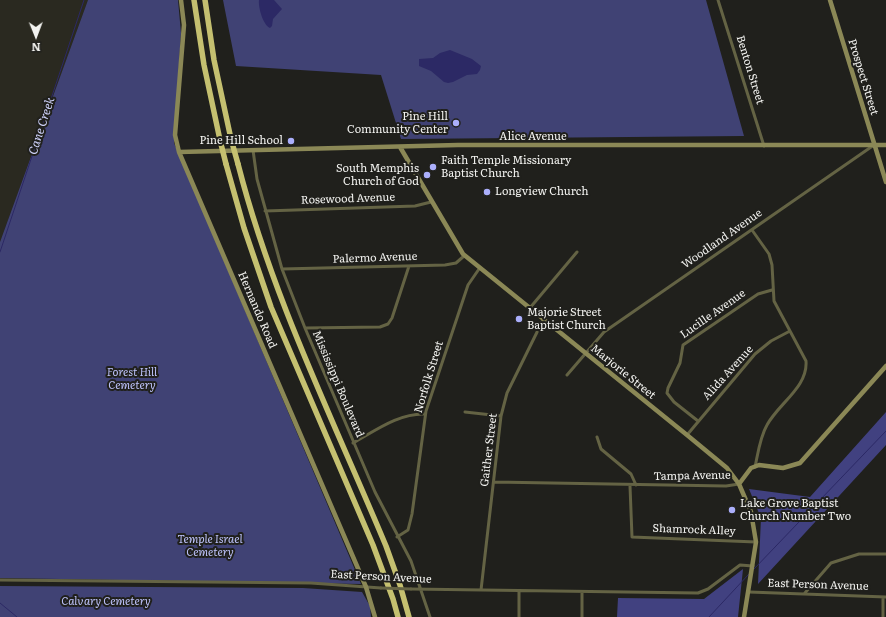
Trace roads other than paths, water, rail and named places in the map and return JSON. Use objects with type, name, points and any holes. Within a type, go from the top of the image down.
[{"type":"highway","points":[[194,0],[204,65],[220,140],[244,228],[271,307],[375,551],[398,617]]},
{"type":"highway","points":[[205,0],[214,60],[231,139],[258,235],[286,315],[388,552],[400,585],[409,617]]},
{"type":"street","name":"Hernando Road","points":[[180,0],[184,25],[175,136],[179,152],[366,586],[375,617]]},
{"type":"street","name":"Benton Street","points":[[718,0],[764,146]]},
{"type":"street","name":"Prospect Street","points":[[830,0],[886,182]]},
{"type":"street","name":"Woodland Avenue","points":[[567,375],[604,332],[874,145]]},
{"type":"street","name":"Alice Avenue","points":[[179,152],[400,147],[886,145]]},
{"type":"street","name":"Marjorie Street","points":[[400,147],[464,256],[727,468],[739,484],[751,512],[756,542],[744,617]]},
{"type":"street","name":"Mississippi Boulevard","points":[[253,150],[256,179],[282,269],[353,443],[375,492],[411,562],[430,617]]},
{"type":"street","name":"Rosewood Avenue","points":[[266,211],[415,206],[431,202]]},
{"type":"street","points":[[752,230],[768,254],[772,265],[772,290],[774,301],[806,361],[807,371],[803,380],[776,411],[766,427],[755,467]]},
{"type":"street","points":[[529,309],[577,252]]},
{"type":"street","name":"Palermo Avenue","points":[[282,269],[451,264],[464,256]]},
{"type":"street","points":[[305,328],[380,327],[388,324],[392,318],[409,266]]},
{"type":"street","name":"Norfolk Street","points":[[398,537],[408,530],[412,514],[425,414],[468,285],[479,269]]},
{"type":"street","name":"Lucille Avenue","points":[[698,421],[674,402],[668,393],[668,388],[680,364],[683,345],[758,294],[772,290]]},
{"type":"street","name":"Gaither Street","points":[[481,590],[501,416],[507,393],[543,320]]},
{"type":"street","name":"Alida Avenue","points":[[687,435],[755,354],[771,341],[790,331]]},
{"type":"street","points":[[755,467],[759,465],[783,468],[800,463],[886,366]]},
{"type":"street","points":[[465,412],[501,416]]},
{"type":"street","points":[[353,443],[400,418],[410,414],[425,414]]},
{"type":"street","points":[[597,437],[601,449],[631,474],[636,485]]},
{"type":"street","name":"Tampa Avenue","points":[[494,482],[630,486],[726,486],[739,484],[751,468],[755,467]]},
{"type":"street","name":"Shamrock Alley","points":[[630,486],[632,537],[756,542]]},
{"type":"street","points":[[804,594],[831,563],[859,554],[886,554]]},
{"type":"street","name":"East Person Avenue","points":[[0,580],[311,583],[381,588],[698,593],[708,589],[740,565],[753,566]]},
{"type":"street","points":[[519,591],[519,617]]},
{"type":"street","points":[[582,592],[582,617]]},
{"type":"street","name":"East Person Avenue","points":[[748,592],[884,597]]},
{"type":"street","points":[[883,617],[884,597]]},
{"type":"waterway","name":"Cane Creek","points":[[0,252],[84,0]]},
{"type":"waterway","points":[[754,569],[886,431]]},
{"type":"waterway","points":[[709,617],[749,574]]},
{"type":"waterway","points":[[0,603],[17,617]]},
{"type":"place","name":"Pine Hill Community Center","points":[[456,123]]},
{"type":"place","name":"Pine Hill School","points":[[291,141]]},
{"type":"place","name":"Faith Temple Missionary Baptist Church","points":[[433,167]]},
{"type":"place","name":"South Memphis Church of God","points":[[427,175]]},
{"type":"place","name":"Longview Church","points":[[487,192]]},
{"type":"place","name":"Majorie Street Baptist Church","points":[[519,319]]},
{"type":"place","name":"Lake Grove Baptist Church Number Two","points":[[732,510]]},
{"type":"park label","name":"Forest Hill Cemetery","points":[[132,379]]},
{"type":"park label","name":"Temple Israel Cemetery","points":[[210,546]]},
{"type":"park label","name":"Calvary Cemetery","points":[[106,602]]}]
